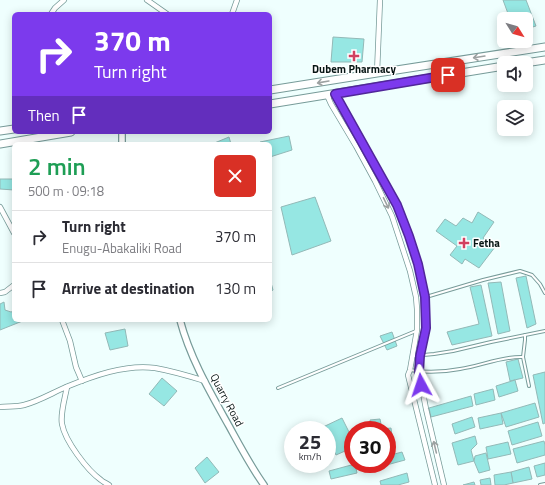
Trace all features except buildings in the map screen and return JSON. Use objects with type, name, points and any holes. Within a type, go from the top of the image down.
[{"type":"highway","points":[[272,90],[545,47]]},
{"type":"highway","points":[[533,62],[545,60]]},
{"type":"highway","points":[[272,104],[497,67]]},
{"type":"highway","points":[[0,131],[12,129]]},
{"type":"highway","points":[[0,144],[60,134]]},
{"type":"street","points":[[52,12],[64,0]]},
{"type":"street","points":[[147,0],[164,12]]},
{"type":"street","points":[[233,12],[237,0]]},
{"type":"street","points":[[377,73],[380,0]]},
{"type":"street","points":[[335,94],[397,205],[418,264],[425,297],[426,328],[420,356],[419,372],[444,485]]},
{"type":"street","points":[[327,95],[375,181],[392,216],[410,271],[416,297],[417,330],[408,375],[435,485]]},
{"type":"street","points":[[0,207],[12,229]]},
{"type":"street","points":[[0,293],[5,292],[12,287]]},
{"type":"street","points":[[63,322],[82,381]]},
{"type":"street","name":"Quarry Road","points":[[181,322],[190,350],[205,381],[244,453],[264,485]]},
{"type":"street","points":[[0,407],[24,405],[82,381],[118,370],[154,368],[175,372],[205,381]]},
{"type":"street","points":[[67,387],[62,415],[62,424],[65,432],[70,443],[86,466],[101,481],[109,485]]},
{"type":"street","points":[[422,434],[432,431]]},
{"type":"street","points":[[433,477],[442,475]]},
{"type":"lane","points":[[425,297],[520,271],[532,275],[540,284],[545,293]]},
{"type":"lane","points":[[278,388],[417,330]]},
{"type":"lane","points":[[412,356],[453,351],[478,344],[545,331]]},
{"type":"lane","points":[[525,335],[525,349],[523,357],[529,386]]},
{"type":"lane","points":[[410,370],[419,372],[459,370],[508,358],[523,357]]},
{"type":"lane","points":[[540,485],[545,484]]},
{"type":"place","name":"Dubem Pharmacy","points":[[354,56]]},
{"type":"place","name":"Fetha","points":[[464,243]]},
{"type":"route","points":[[421,385],[419,372],[420,356],[426,328],[425,297],[418,264],[397,205],[335,94],[448,75]]}]
